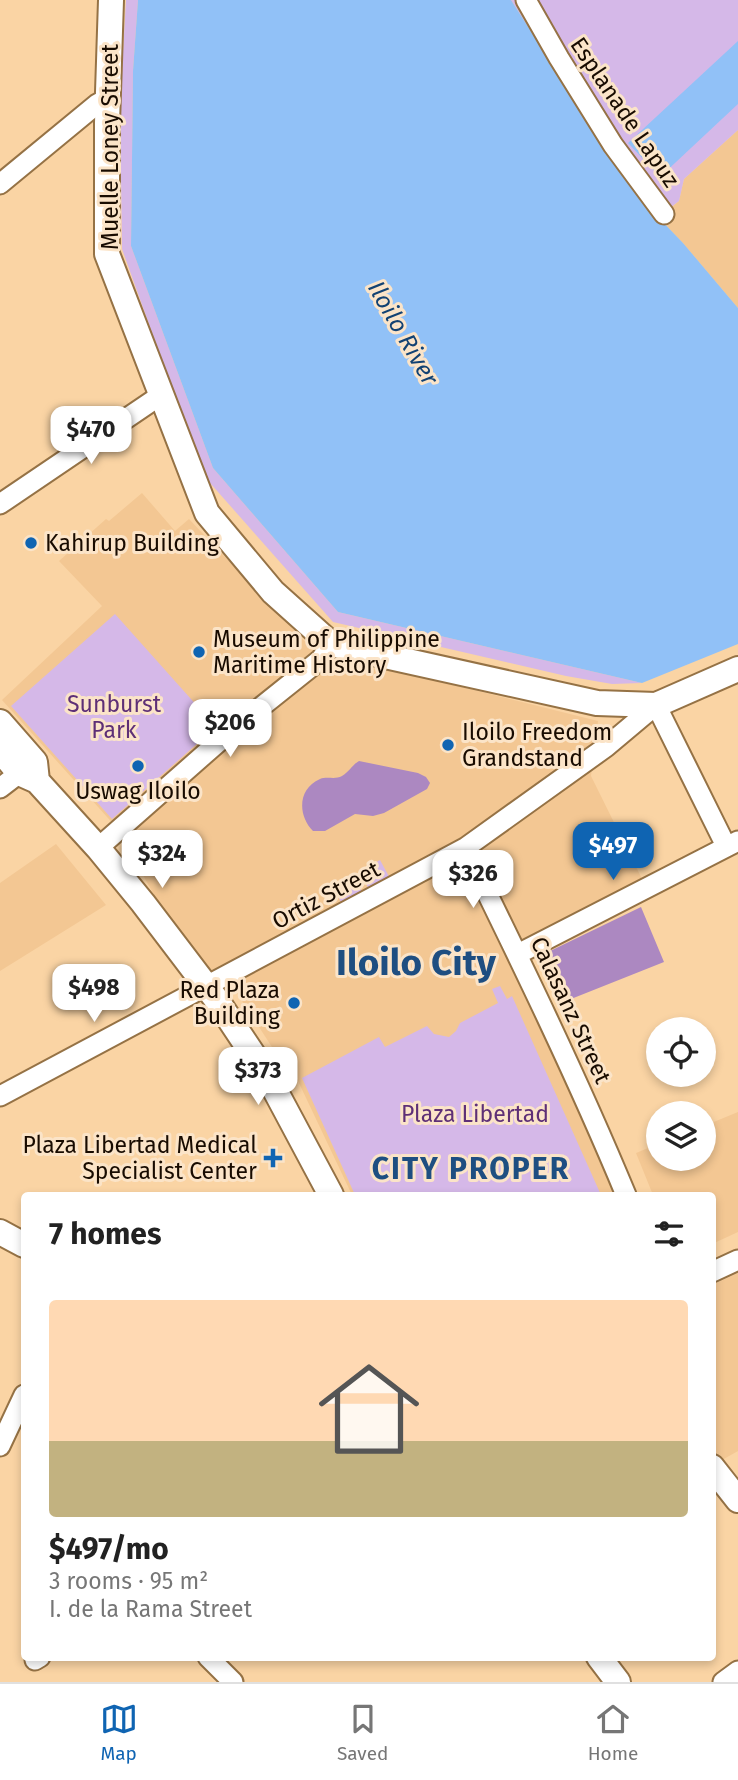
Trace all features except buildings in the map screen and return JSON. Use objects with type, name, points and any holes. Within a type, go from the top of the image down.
[{"type":"main road","name":"Muelle Loney Street","points":[[111,0],[107,254],[207,513],[273,592],[331,644],[597,703],[656,705],[738,669]]},
{"type":"main road","points":[[0,722],[23,776]]},
{"type":"main road","points":[[0,750],[23,776],[98,848],[206,987],[268,1077],[329,1192]]},
{"type":"main road","points":[[0,1232],[21,1242]]},
{"type":"main road","points":[[716,1471],[738,1500]]},
{"type":"main road","points":[[603,1661],[618,1682]]},
{"type":"street","name":"Esplanade Lapuz","points":[[526,0],[613,145],[664,214]]},
{"type":"street","points":[[0,184],[97,104],[108,98]]},
{"type":"street","points":[[0,504],[160,395]]},
{"type":"street","points":[[98,848],[231,732],[321,659],[331,644]]},
{"type":"street","points":[[518,954],[732,844],[656,705]]},
{"type":"street","name":"Ortiz Street","points":[[0,1096],[465,848],[606,747],[656,705]]},
{"type":"street","name":"Calasanz Street","points":[[465,848],[596,1121],[625,1192]]},
{"type":"street","points":[[716,1270],[738,1260]]},
{"type":"street","points":[[0,1447],[21,1402]]},
{"type":"street","points":[[212,1661],[233,1682]]},
{"type":"street","points":[[723,1682],[738,1671]]},
{"type":"shaded area","points":[[738,130],[738,308],[659,218],[679,201],[684,179]]},
{"type":"shaded area","points":[[142,493],[175,531],[189,519],[313,650],[598,721],[591,776],[644,883],[506,952],[615,1192],[351,1192],[298,1081],[281,1061],[235,990],[213,980],[153,893],[116,827],[2,700],[102,606],[59,561],[106,519],[109,521]]},
{"type":"shaded area","points":[[359,761],[418,773],[430,783],[427,789],[384,813],[373,816],[355,814],[325,831],[313,831],[303,811],[302,803],[307,789],[320,779],[342,776]]},
{"type":"shaded area","points":[[56,844],[106,905],[0,971],[0,883]]},
{"type":"shaded area","points":[[641,907],[664,962],[571,999],[546,953]]},
{"type":"shaded area","points":[[738,1112],[738,1232],[716,1242],[716,1192],[652,1192],[636,1153],[646,1149],[646,1171],[716,1171],[716,1121]]},
{"type":"shaded area","points":[[738,1273],[738,1451],[722,1460],[716,1452],[716,1283]]},
{"type":"green space","points":[[126,0],[138,0],[133,71],[131,246],[213,468],[338,612],[642,683],[612,684],[566,676],[333,622],[203,475],[122,249],[120,105]]},
{"type":"green space","points":[[511,0],[738,0],[738,130],[684,179],[679,201],[670,208],[601,141]]},
{"type":"green space","name":"Sunburst Park","points":[[115,614],[216,727],[112,819],[11,706]]},
{"type":"green space","points":[[380,860],[392,882],[372,894],[359,872]]},
{"type":"green space","points":[[352,874],[365,897],[345,909],[332,886]]},
{"type":"green space","name":"Plaza Libertad","points":[[500,986],[507,999],[512,996],[600,1192],[354,1192],[302,1078],[379,1037],[385,1047],[427,1026],[434,1034],[449,1037],[460,1023],[498,1003],[492,989]]},
{"type":"water","name":"Iloilo River","points":[[138,0],[511,0],[601,141],[659,218],[738,308],[738,644],[642,683],[338,612],[213,468],[131,246],[133,71]]},
{"type":"water","points":[[738,41],[738,104],[660,177],[628,143]]},
{"type":"place","name":"Kahirup Building","points":[[31,543]]},
{"type":"place","name":"Museum of Philippine Maritime History","points":[[199,652]]},
{"type":"place","name":"Iloilo Freedom Grandstand","points":[[448,745]]},
{"type":"place","name":"Uswag Iloilo","points":[[138,766]]},
{"type":"place","name":"Red Plaza Building","points":[[294,1003]]},
{"type":"place","name":"Plaza Libertad Medical Specialist Center","points":[[273,1158]]},
{"type":"district","name":"Iloilo City","points":[[416,962]]},
{"type":"district","name":"CITY PROPER","points":[[471,1169]]}]
